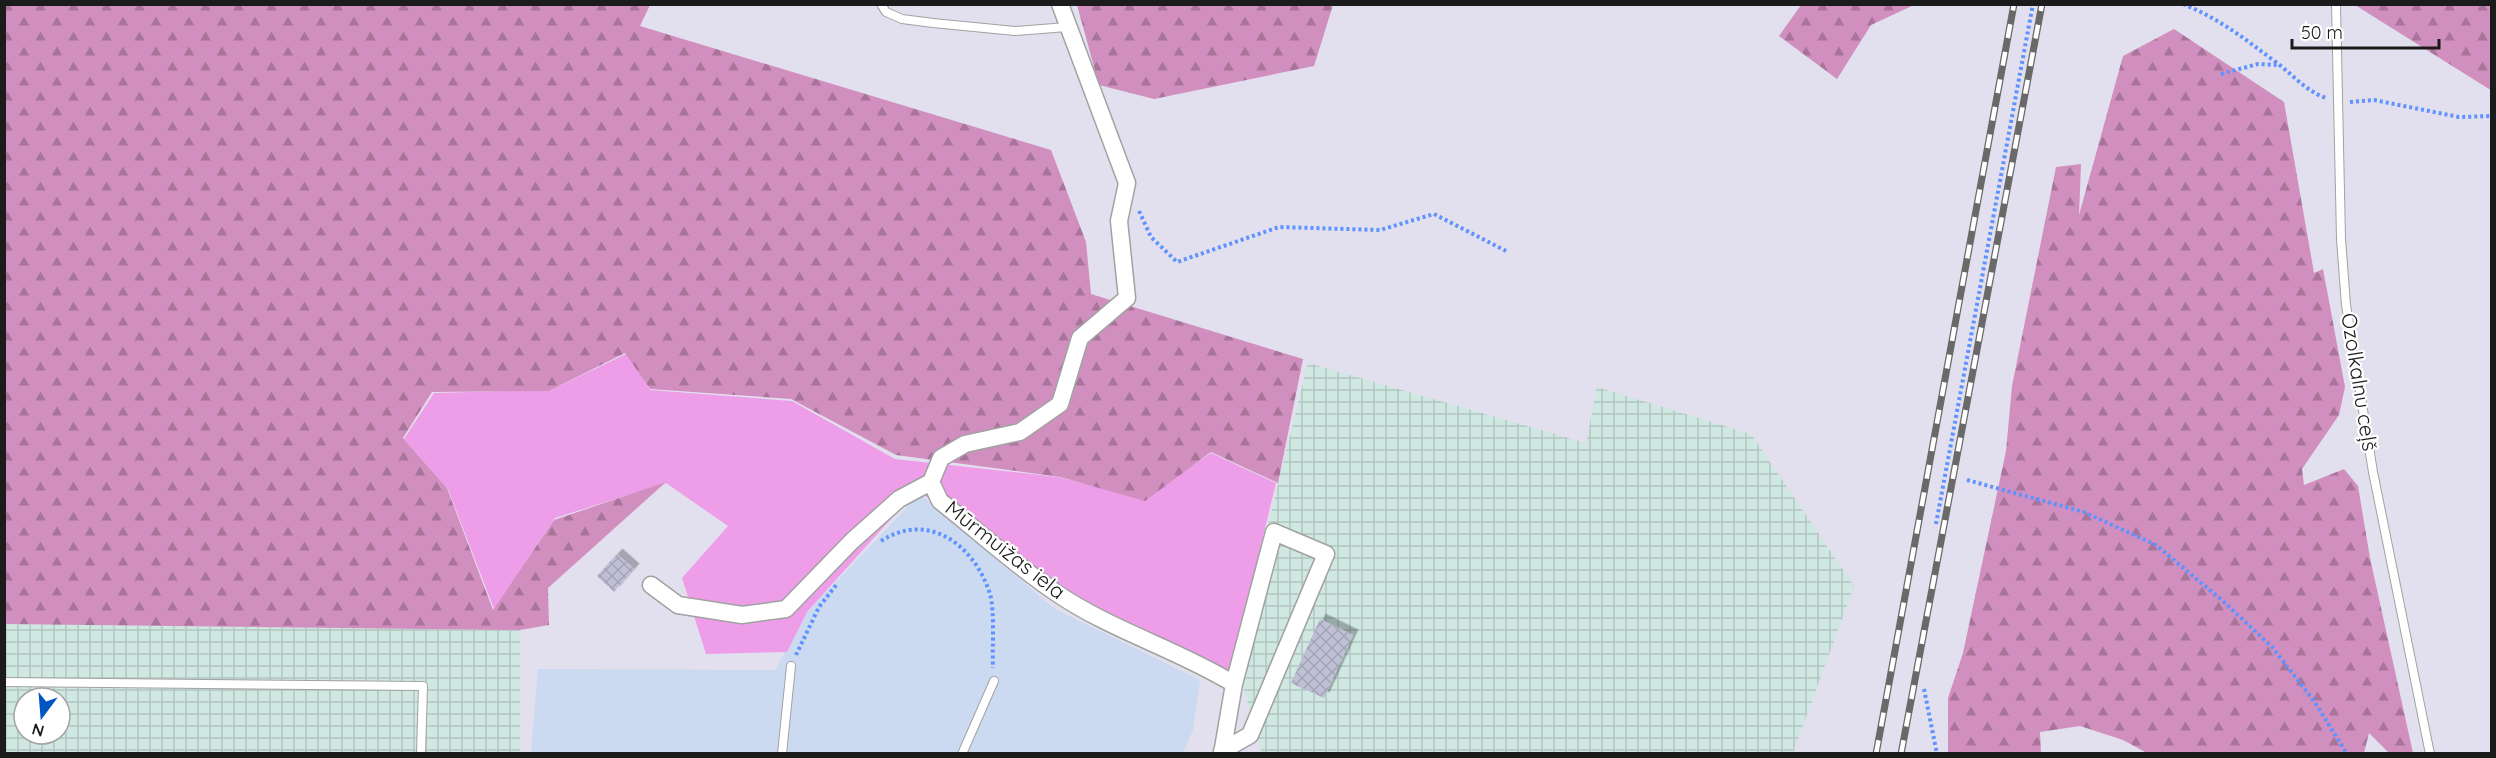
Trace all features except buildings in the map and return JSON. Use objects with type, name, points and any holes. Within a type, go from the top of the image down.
[{"type":"street","points":[[1060,4],[1127,183]]},
{"type":"street","name":"Mūrmuižas iela","points":[[1127,183],[1119,221],[1127,298],[1080,338],[1060,404],[1020,432],[965,444],[941,458],[931,482],[940,501],[1056,593],[1127,632],[1206,667],[1234,684]]},
{"type":"street","points":[[651,585],[678,605],[742,615],[786,609],[852,541],[898,499],[931,482]]},
{"type":"street","points":[[1274,532],[1326,554],[1250,735],[1222,752],[1234,684],[1274,532]]},
{"type":"lane","points":[[881,4],[886,12],[902,19],[933,23],[1015,31],[1067,27]]},
{"type":"lane","name":"Ozolkalnu ceļš","points":[[2336,4],[2341,239],[2346,304],[2373,472],[2430,753]]},
{"type":"lane","points":[[782,753],[790,666]]},
{"type":"lane","points":[[962,753],[994,681]]},
{"type":"lane","points":[[4,682],[423,686],[421,753]]},
{"type":"path","points":[[1936,524],[2033,4]]},
{"type":"path","points":[[2183,4],[2213,16],[2279,65],[2310,92],[2338,103],[2374,100],[2459,117],[2492,116]]},
{"type":"path","points":[[2221,74],[2258,64],[2279,65]]},
{"type":"path","points":[[1127,183],[1151,237],[1177,262],[1279,227],[1380,230],[1434,214],[1508,252]]},
{"type":"path","points":[[1967,480],[2084,512],[2156,545],[2224,602],[2272,647],[2314,701],[2347,753]]},
{"type":"path","points":[[875,547],[883,540],[909,528],[940,533],[967,551],[990,595],[994,681]]},
{"type":"path","points":[[790,666],[819,607],[844,576]]},
{"type":"path","points":[[1924,689],[1937,753]]},
{"type":"shaded area","points":[[628,353],[650,390],[792,401],[895,459],[1058,477],[1144,499],[1211,453],[1276,483],[1234,656],[1227,673],[1068,597],[917,490],[807,612],[787,652],[706,654],[682,578],[728,526],[666,483],[555,518],[494,609],[448,489],[404,439],[434,393],[551,390]]},
{"type":"shaded area","points":[[1308,363],[1586,443],[1597,387],[1751,434],[1854,586],[1793,753],[1262,753],[1235,658]]},
{"type":"shaded area","points":[[920,494],[1055,609],[1200,680],[1193,730],[1183,753],[531,754],[538,669],[775,670],[807,612]]},
{"type":"shaded area","points":[[5,624],[520,630],[520,753],[5,754]]},
{"type":"green space","points":[[5,5],[650,5],[640,26],[1051,150],[1086,242],[1091,294],[1303,359],[1278,483],[1211,452],[1145,501],[1060,477],[896,455],[791,399],[650,389],[625,353],[549,391],[432,392],[403,438],[447,488],[493,610],[554,520],[666,482],[548,588],[549,625],[520,630],[5,624]]},
{"type":"green space","points":[[1077,5],[1333,5],[1314,66],[1154,99],[1099,85]]},
{"type":"green space","points":[[1801,5],[1914,5],[1871,25],[1837,79],[1779,36]]},
{"type":"green space","points":[[2355,5],[2491,5],[2491,90],[2489,89]]},
{"type":"green space","points":[[2174,29],[2284,102],[2314,273],[2323,269],[2345,387],[2339,415],[2302,469],[2304,485],[2344,469],[2358,486],[2370,558],[2413,753],[2389,753],[2369,733],[2364,753],[2147,753],[2123,740],[2080,726],[2040,732],[2041,753],[1948,753],[1948,698],[1963,653],[2006,451],[2012,386],[2056,167],[2081,164],[2079,215],[2123,56]]},
{"type":"railway","points":[[1876,754],[2014,4]]},
{"type":"railway","points":[[1901,754],[2042,4]]}]
